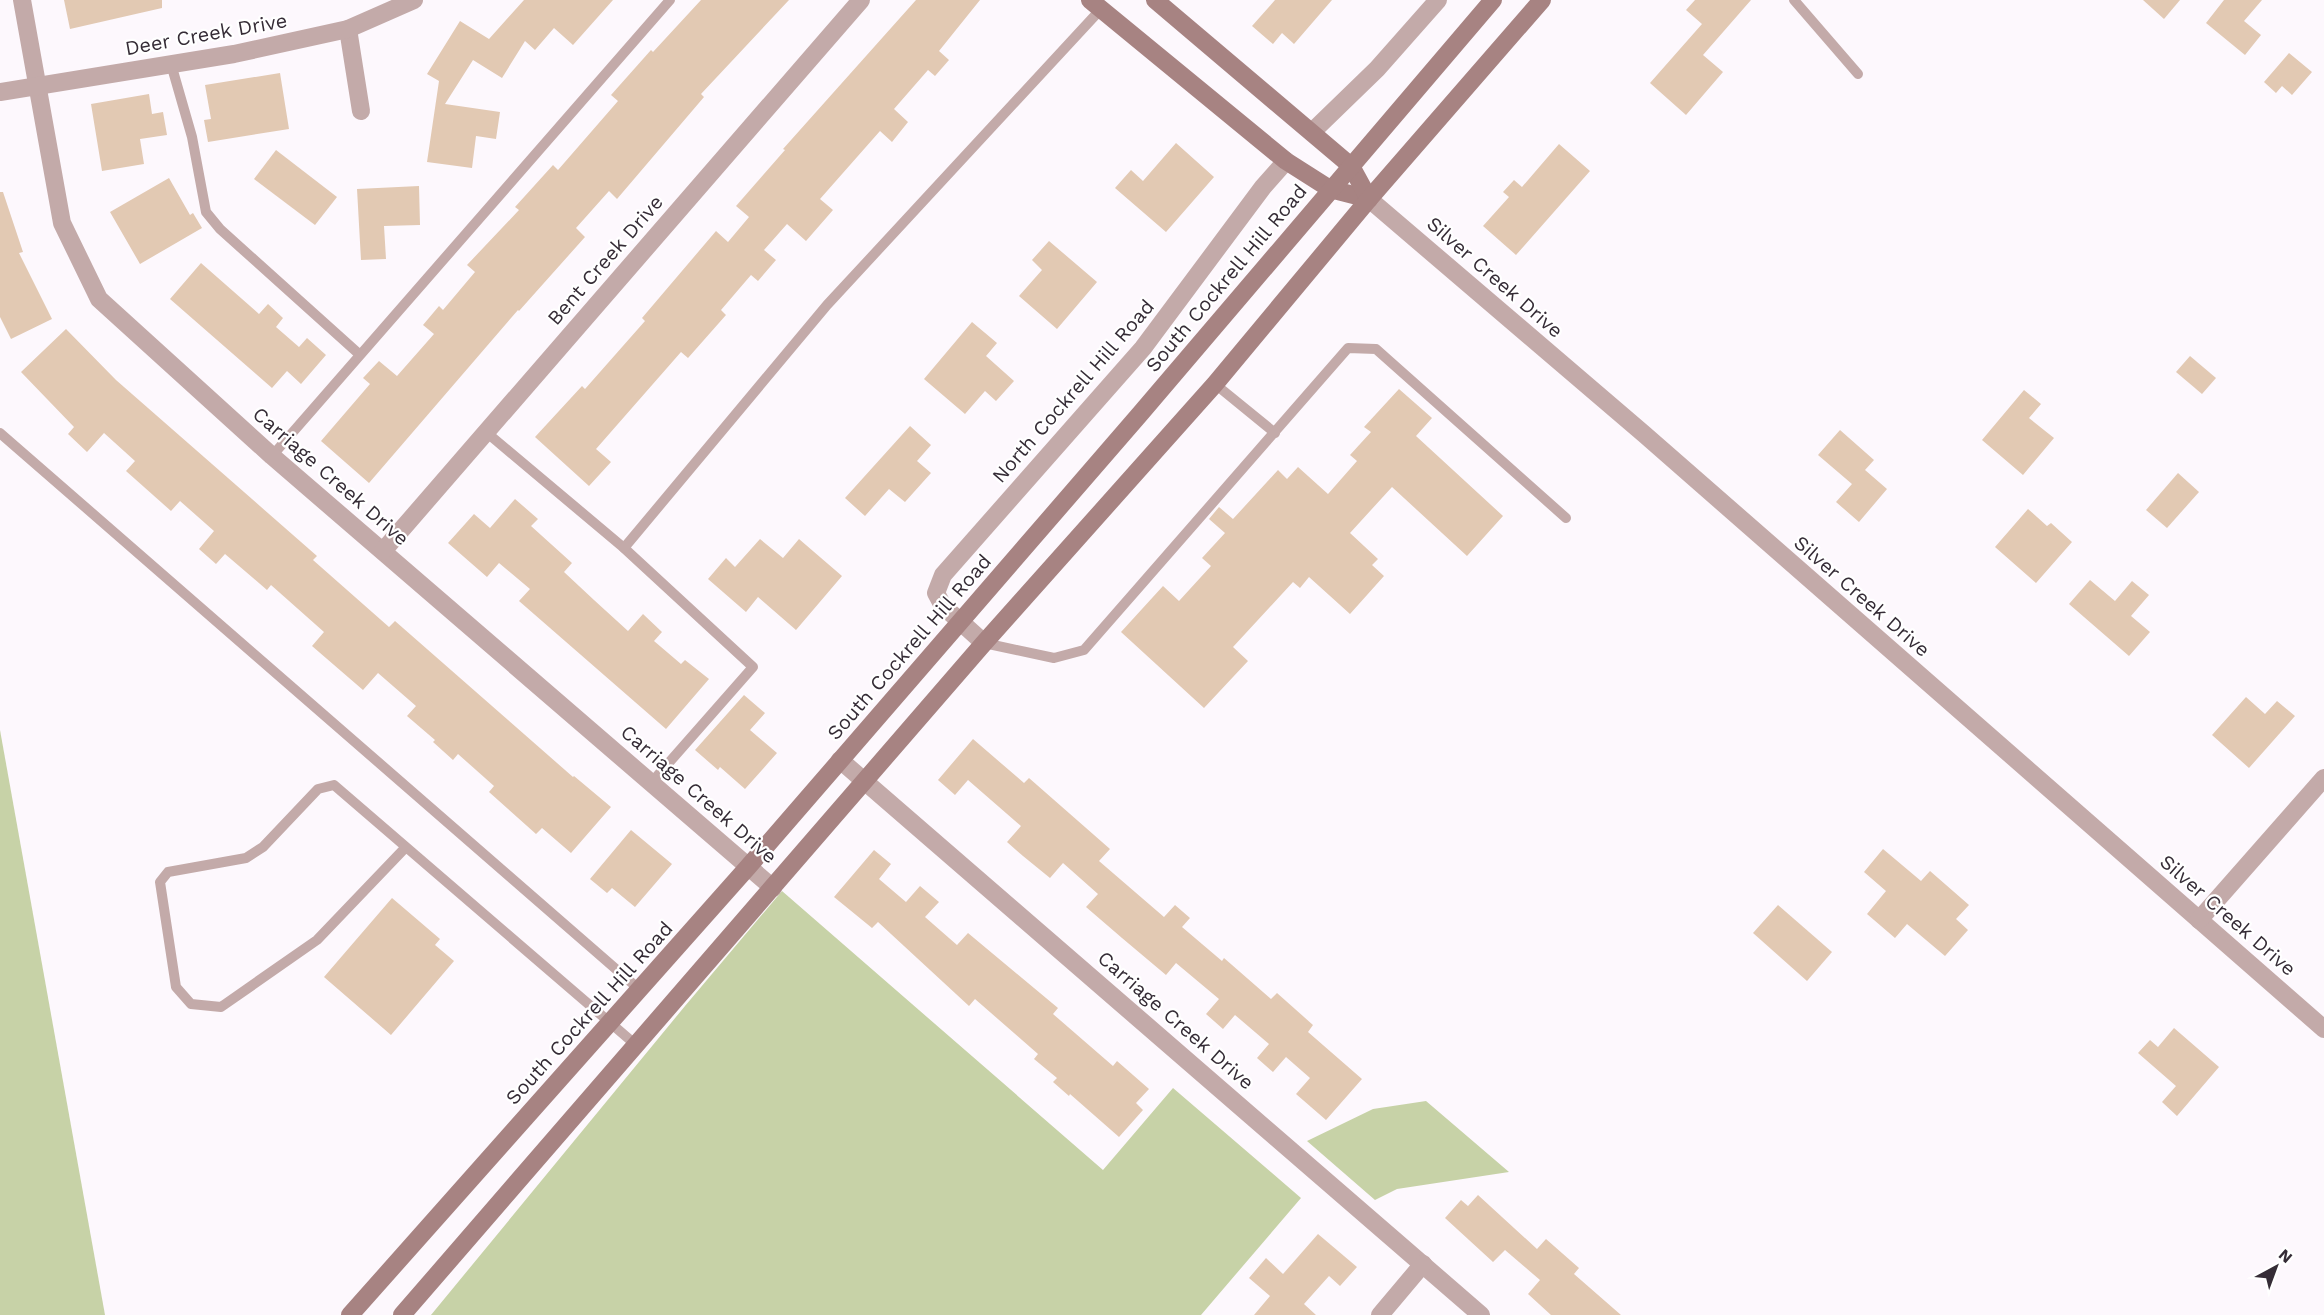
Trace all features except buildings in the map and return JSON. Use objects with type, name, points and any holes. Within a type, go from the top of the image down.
[{"type":"main road","name":"Silver Creek Drive","points":[[1155,0],[1351,166],[1369,199]]},
{"type":"main road","name":"South Cockrell Hill Road","points":[[350,1315],[748,867],[1140,414],[1492,0]]},
{"type":"main road","points":[[402,1315],[984,644],[1215,384],[1369,199],[1542,0]]},
{"type":"main road","name":"Silver Creek Drive","points":[[1096,4],[1286,161],[1330,189],[1369,199]]},
{"type":"street","name":"Carriage Creek Drive","points":[[22,0],[62,223],[99,299],[272,456],[773,888]]},
{"type":"street","name":"Deer Creek Drive","points":[[0,92],[234,54],[348,29],[414,0]]},
{"type":"street","name":"Bent Creek Drive","points":[[383,551],[861,0]]},
{"type":"street","points":[[1312,132],[1377,69],[1437,0]]},
{"type":"street","points":[[348,29],[361,111]]},
{"type":"street","name":"North Cockrell Hill Road","points":[[984,644],[943,606],[936,593],[943,575],[1143,348],[1263,187],[1286,161]]},
{"type":"street","name":"Silver Creek Drive","points":[[1369,199],[1644,434],[2324,1029]]},
{"type":"street","name":"Carriage Creek Drive","points":[[840,760],[1481,1315]]},
{"type":"street","points":[[2199,920],[2324,778]]},
{"type":"street","points":[[1380,1315],[1423,1264]]},
{"type":"lane","points":[[272,456],[670,0]]},
{"type":"lane","points":[[1794,0],[1858,74]]},
{"type":"lane","points":[[624,548],[827,305],[1096,4]]},
{"type":"lane","points":[[171,64],[192,137],[206,212],[220,229],[359,354]]},
{"type":"lane","points":[[984,644],[1054,658],[1084,650],[1348,348],[1376,349],[1566,518]]},
{"type":"lane","points":[[1215,384],[1275,433]]},
{"type":"lane","points":[[486,432],[624,548],[753,667],[651,783]]},
{"type":"lane","points":[[0,433],[640,990]]},
{"type":"lane","points":[[406,847],[317,940],[221,1007],[191,1004],[176,987],[160,882],[168,872],[246,858],[263,847],[318,789],[334,785],[636,1045]]},
{"type":"green space","points":[[0,730],[105,1315],[0,1315]]},
{"type":"green space","points":[[782,891],[1103,1170],[1173,1088],[1301,1198],[1201,1315],[431,1315]]},
{"type":"green space","points":[[1426,1101],[1509,1172],[1397,1189],[1375,1200],[1307,1141],[1373,1109]]}]
